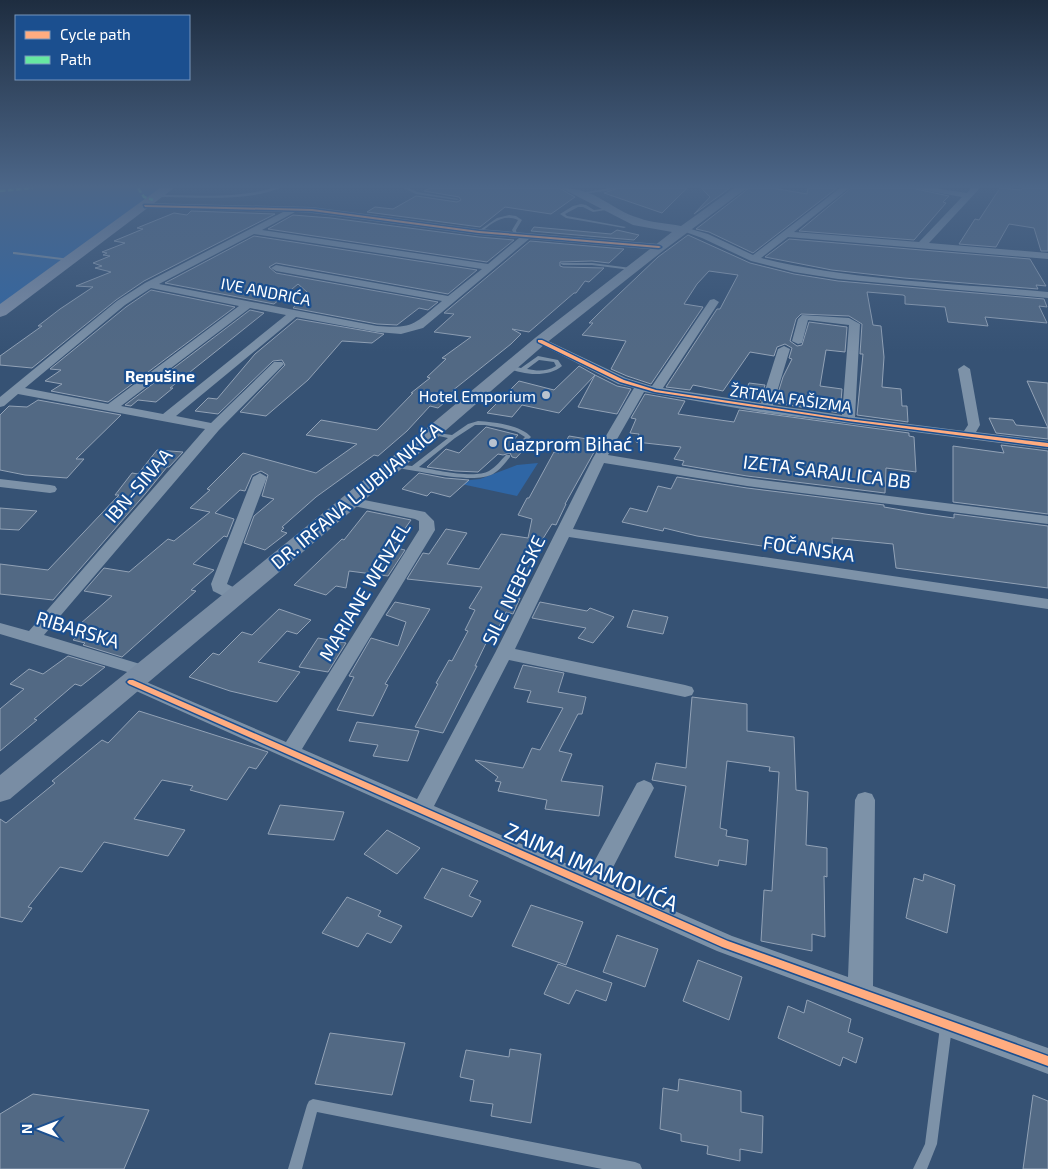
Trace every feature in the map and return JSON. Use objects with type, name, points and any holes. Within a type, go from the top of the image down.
[{"type":"main road","points":[[0,312],[94,243]]},
{"type":"main road","name":"DR. IRFANA LJUBIJANKIĆA","points":[[0,791],[393,466],[431,432],[515,368],[540,341],[666,243]]},
{"type":"street","points":[[0,403],[88,328],[121,303],[149,285],[232,243]]},
{"type":"street","points":[[330,243],[491,267]]},
{"type":"street","name":"IVE ANDRIĆA","points":[[149,285],[377,329],[389,331],[411,330],[451,300],[519,243]]},
{"type":"street","points":[[606,243],[659,247]]},
{"type":"street","points":[[718,243],[754,259],[774,265],[838,276],[1048,295]]},
{"type":"street","points":[[754,259],[776,243]]},
{"type":"street","points":[[892,243],[1048,256]]},
{"type":"street","points":[[276,268],[451,300]]},
{"type":"street","name":"SILE NEBESKE","points":[[422,810],[504,654],[600,458],[647,390],[714,302]]},
{"type":"street","points":[[110,408],[248,304]]},
{"type":"street","points":[[166,418],[294,313]]},
{"type":"street","points":[[798,341],[803,319],[806,317],[849,321],[855,324],[848,420]]},
{"type":"street","name":"ŽRTAVA FAŠIZMA","points":[[540,341],[622,382],[647,390],[766,409],[1048,445]]},
{"type":"street","points":[[766,409],[784,349]]},
{"type":"street","name":"IBN-SINAA","points":[[33,637],[214,427],[278,364]]},
{"type":"street","points":[[964,369],[974,425],[968,435]]},
{"type":"street","points":[[15,390],[214,427]]},
{"type":"street","name":"IZETA SARAJLICA BB","points":[[600,458],[747,482],[1048,520]]},
{"type":"street","points":[[235,595],[219,588],[219,584],[260,477]]},
{"type":"street","points":[[0,484],[50,489]]},
{"type":"street","name":"MARIANE WENZEL","points":[[290,752],[427,530],[428,523],[426,518],[420,515],[349,502]]},
{"type":"street","name":"FOČANSKA","points":[[564,532],[1048,604]]},
{"type":"street","name":"RIBARSKA","points":[[0,628],[33,637],[138,676]]},
{"type":"street","points":[[504,654],[685,691]]},
{"type":"street","name":"ZAIMA IMAMOVIĆA","points":[[138,676],[290,752],[725,944],[1048,1061]]},
{"type":"street","points":[[593,886],[644,788]]},
{"type":"street","points":[[860,994],[865,800]]},
{"type":"lane","points":[[15,253],[70,260]]},
{"type":"lane","points":[[563,264],[592,264],[631,269]]},
{"type":"lane","points":[[538,358],[556,361],[559,366],[548,373],[515,368],[538,358]]},
{"type":"lane","points":[[415,467],[474,423],[481,422],[524,431],[528,437],[521,444]]},
{"type":"lane","points":[[431,432],[453,437]]},
{"type":"lane","points":[[393,466],[415,467],[468,475],[489,474],[508,456]]},
{"type":"lane","points":[[920,1169],[931,1144],[946,1025]]},
{"type":"lane","points":[[295,1169],[313,1105],[635,1169]]},
{"type":"shaded area","points":[[0,243],[94,243],[0,312]]},
{"type":"shaded area","points":[[538,463],[517,496],[452,482],[480,479],[517,465]]},
{"type":"building","points":[[123,243],[219,243],[144,281],[116,300],[32,368],[0,365],[0,356],[42,326],[38,326],[60,309],[93,287],[76,286],[111,272],[95,268],[102,266],[93,263],[110,256],[103,255],[107,253],[102,252],[125,243]]},
{"type":"building","points":[[242,243],[297,243],[477,270],[448,294],[276,263],[269,267],[276,273],[438,302],[428,310],[419,308],[397,325],[377,324],[293,308],[307,292],[298,284],[274,304],[165,283]]},
{"type":"building","points":[[358,243],[511,243],[487,262]]},
{"type":"building","points":[[528,243],[624,249],[609,263],[592,261],[560,262],[560,266],[563,267],[604,268],[589,282],[585,281],[576,293],[529,332],[512,329],[521,334],[511,344],[452,391],[457,392],[438,408],[430,406],[407,431],[378,456],[374,455],[316,497],[282,527],[284,528],[281,531],[287,533],[265,550],[244,543],[254,516],[274,499],[262,496],[268,475],[261,471],[252,475],[245,491],[240,490],[215,513],[234,519],[227,537],[224,536],[193,564],[214,570],[191,590],[196,591],[122,657],[73,640],[81,633],[72,631],[112,596],[84,591],[104,568],[129,572],[168,539],[174,541],[210,512],[190,508],[210,490],[207,489],[243,453],[316,473],[357,444],[306,435],[321,420],[377,430],[413,393],[411,393],[430,378],[427,377],[446,359],[442,358],[471,337],[434,332],[454,314],[444,313]]},
{"type":"building","points":[[678,243],[705,243],[750,263],[794,274],[838,281],[1044,299],[1047,307],[1039,306],[1047,323],[985,317],[988,326],[948,322],[945,307],[905,304],[905,296],[903,295],[867,292],[873,325],[881,326],[884,357],[882,387],[901,389],[902,406],[907,406],[908,422],[857,415],[863,354],[860,354],[862,324],[849,316],[801,314],[796,319],[790,341],[797,346],[802,345],[809,322],[847,327],[845,352],[826,350],[820,386],[842,389],[840,413],[775,403],[783,377],[792,359],[789,358],[792,348],[785,344],[777,347],[774,356],[750,352],[723,391],[693,385],[690,390],[666,387],[717,309],[720,309],[738,275],[709,271],[697,284],[684,304],[703,307],[651,384],[611,369],[626,341],[582,335],[593,323],[589,323],[658,257]]},
{"type":"building","points":[[731,243],[767,243],[753,253]]},
{"type":"building","points":[[784,243],[832,243],[1030,259],[1046,286],[1036,285],[1038,289],[904,278],[832,270],[765,257]]},
{"type":"building","points":[[960,243],[999,243],[996,247],[959,244]]},
{"type":"building","points":[[1038,243],[1048,243],[1048,251],[1041,251]]},
{"type":"building","points":[[151,290],[235,307],[108,402],[51,391],[62,384],[45,381],[61,370],[50,369],[126,307]]},
{"type":"building","points":[[250,310],[264,313],[170,388],[173,388],[156,402],[138,400],[131,406],[125,405]]},
{"type":"building","points":[[297,319],[384,334],[372,343],[342,341],[308,380],[266,416],[240,412],[285,365],[282,360],[273,361],[218,414],[195,411],[208,398],[217,399],[255,354]]},
{"type":"building","name":"Hotel Emporium","points":[[579,366],[595,375],[559,413],[522,405],[512,417],[487,413],[519,381],[554,390]]},
{"type":"building","points":[[595,375],[617,386],[631,389],[617,414],[578,407]]},
{"type":"building","points":[[1027,381],[1048,383],[1048,428]]},
{"type":"building","points":[[749,383],[765,385],[760,401],[743,398]]},
{"type":"building","points":[[645,394],[685,401],[678,414],[734,422],[739,410],[909,433],[909,436],[914,437],[916,472],[886,468],[885,493],[747,476],[682,465],[684,461],[674,459],[681,447],[636,442],[639,434],[630,433],[636,419],[631,418]]},
{"type":"building","points":[[38,400],[121,415],[76,459],[84,459],[67,478],[25,475],[0,470],[0,415],[9,406],[27,407]]},
{"type":"building","points":[[989,418],[1013,420],[1016,425],[1048,428],[1048,439],[996,433]]},
{"type":"building","points":[[486,427],[518,435],[512,442],[516,443],[520,448],[527,446],[516,458],[512,457],[510,453],[498,454],[478,472],[427,467],[446,449],[459,453]]},
{"type":"building","points":[[569,436],[587,439],[585,443],[598,445],[565,504],[556,525],[552,524],[539,545],[513,614],[506,612],[495,635],[490,635],[475,666],[477,666],[443,733],[415,727],[438,684],[436,683],[449,660],[452,661],[468,631],[465,630],[475,610],[469,608],[482,587],[407,579],[423,553],[429,554],[446,529],[467,533],[447,564],[479,569],[501,534],[528,538],[532,519],[518,515],[554,452],[559,453]]},
{"type":"building","points":[[1001,445],[1048,451],[1048,514],[953,502],[953,446],[1004,453]]},
{"type":"building","points":[[157,450],[183,452],[167,467],[53,600],[0,594],[0,564],[48,570],[119,495],[115,495],[132,473],[138,474]]},
{"type":"building","points":[[419,473],[469,480],[450,497],[431,492],[427,496],[402,489]]},
{"type":"building","points":[[677,477],[747,488],[884,505],[884,507],[954,518],[954,514],[1048,526],[1048,588],[896,568],[893,544],[832,538],[833,557],[697,536],[664,528],[663,531],[622,522],[630,508],[647,512],[658,486],[671,489]]},
{"type":"building","points":[[0,508],[37,511],[19,530],[0,529]]},
{"type":"building","points":[[367,511],[411,520],[392,547],[405,550],[388,576],[349,571],[346,588],[336,586],[326,595],[294,585],[342,539],[344,540]]},
{"type":"building","points":[[395,602],[430,609],[385,684],[388,685],[373,716],[337,710],[354,677],[349,676],[371,638],[398,646],[406,622],[386,615]]},
{"type":"building","points":[[540,602],[587,611],[590,608],[614,617],[593,643],[578,638],[586,628],[532,618]]},
{"type":"building","points":[[279,609],[311,620],[297,634],[287,631],[258,662],[300,672],[277,702],[230,691],[189,677],[213,653],[219,655],[242,632],[252,635]]},
{"type":"building","points":[[633,610],[668,617],[663,634],[627,627]]},
{"type":"building","points":[[318,638],[346,643],[328,672],[299,667]]},
{"type":"building","points":[[68,656],[105,667],[81,686],[75,684],[34,719],[37,720],[0,751],[0,709],[24,689],[10,684],[29,669],[43,674]]},
{"type":"building","points":[[523,665],[564,673],[558,692],[586,697],[582,714],[578,714],[559,751],[572,754],[561,781],[603,786],[599,816],[545,809],[547,800],[498,791],[501,782],[495,781],[498,777],[475,760],[523,768],[532,748],[540,750],[563,708],[527,702],[531,691],[514,688]]},
{"type":"building","points":[[692,697],[747,704],[747,731],[794,737],[796,790],[808,792],[806,845],[827,848],[827,877],[824,876],[825,937],[812,934],[812,951],[761,941],[764,890],[772,891],[779,772],[769,771],[770,767],[727,761],[720,828],[727,830],[726,836],[748,840],[746,865],[719,860],[718,866],[675,857],[686,786],[652,780],[656,763],[686,768]]},
{"type":"building","points":[[139,711],[268,752],[256,769],[249,767],[227,800],[190,790],[193,786],[162,780],[134,819],[185,830],[168,856],[104,842],[82,872],[60,867],[28,907],[32,908],[22,922],[0,917],[0,819],[6,823],[55,783],[52,781],[102,740],[108,743]]},
{"type":"building","points":[[357,722],[419,731],[408,761],[373,756],[378,745],[349,741]]},
{"type":"building","points":[[280,805],[344,812],[334,840],[268,834]]},
{"type":"building","points":[[387,830],[420,848],[397,874],[364,854]]},
{"type":"building","points":[[442,868],[478,881],[469,896],[481,901],[472,917],[424,898]]},
{"type":"building","points":[[924,874],[955,885],[947,933],[906,918],[914,878],[923,881]]},
{"type":"building","points":[[347,897],[381,911],[378,916],[402,926],[391,943],[367,933],[358,947],[322,933]]},
{"type":"building","points":[[531,905],[583,922],[566,965],[512,946]]},
{"type":"building","points":[[617,935],[658,949],[645,987],[603,972]]},
{"type":"building","points":[[698,960],[742,977],[729,1020],[683,1001]]},
{"type":"building","points":[[558,964],[612,983],[606,1001],[576,990],[569,1004],[544,994]]},
{"type":"building","points":[[807,1000],[851,1019],[848,1032],[863,1038],[856,1063],[843,1057],[840,1066],[778,1038],[788,1006],[804,1013]]},
{"type":"building","points":[[330,1033],[405,1043],[392,1095],[315,1084]]},
{"type":"building","points":[[510,1049],[541,1054],[531,1123],[491,1116],[493,1104],[470,1101],[474,1080],[460,1077],[466,1050],[509,1057]]},
{"type":"building","points":[[679,1079],[741,1091],[741,1112],[763,1116],[762,1153],[740,1149],[740,1161],[707,1154],[708,1146],[681,1141],[681,1134],[660,1129],[663,1088],[678,1091]]},
{"type":"building","points":[[33,1094],[149,1110],[124,1169],[0,1169],[0,1114]]},
{"type":"building","points":[[1033,1095],[1048,1101],[1048,1169],[1023,1169]]},
{"type":"cycle path","points":[[606,243],[659,247]]},
{"type":"cycle path","points":[[540,341],[622,381],[655,391],[848,420],[1048,445]]},
{"type":"cycle path","points":[[131,682],[725,944],[1048,1061]]},
{"type":"place","name":"Hotel Emporium","points":[[546,395]]},
{"type":"place","name":"Gazprom Bihać 1","points":[[493,443]]},
{"type":"district","name":"Repušine","points":[[160,375]]}]
